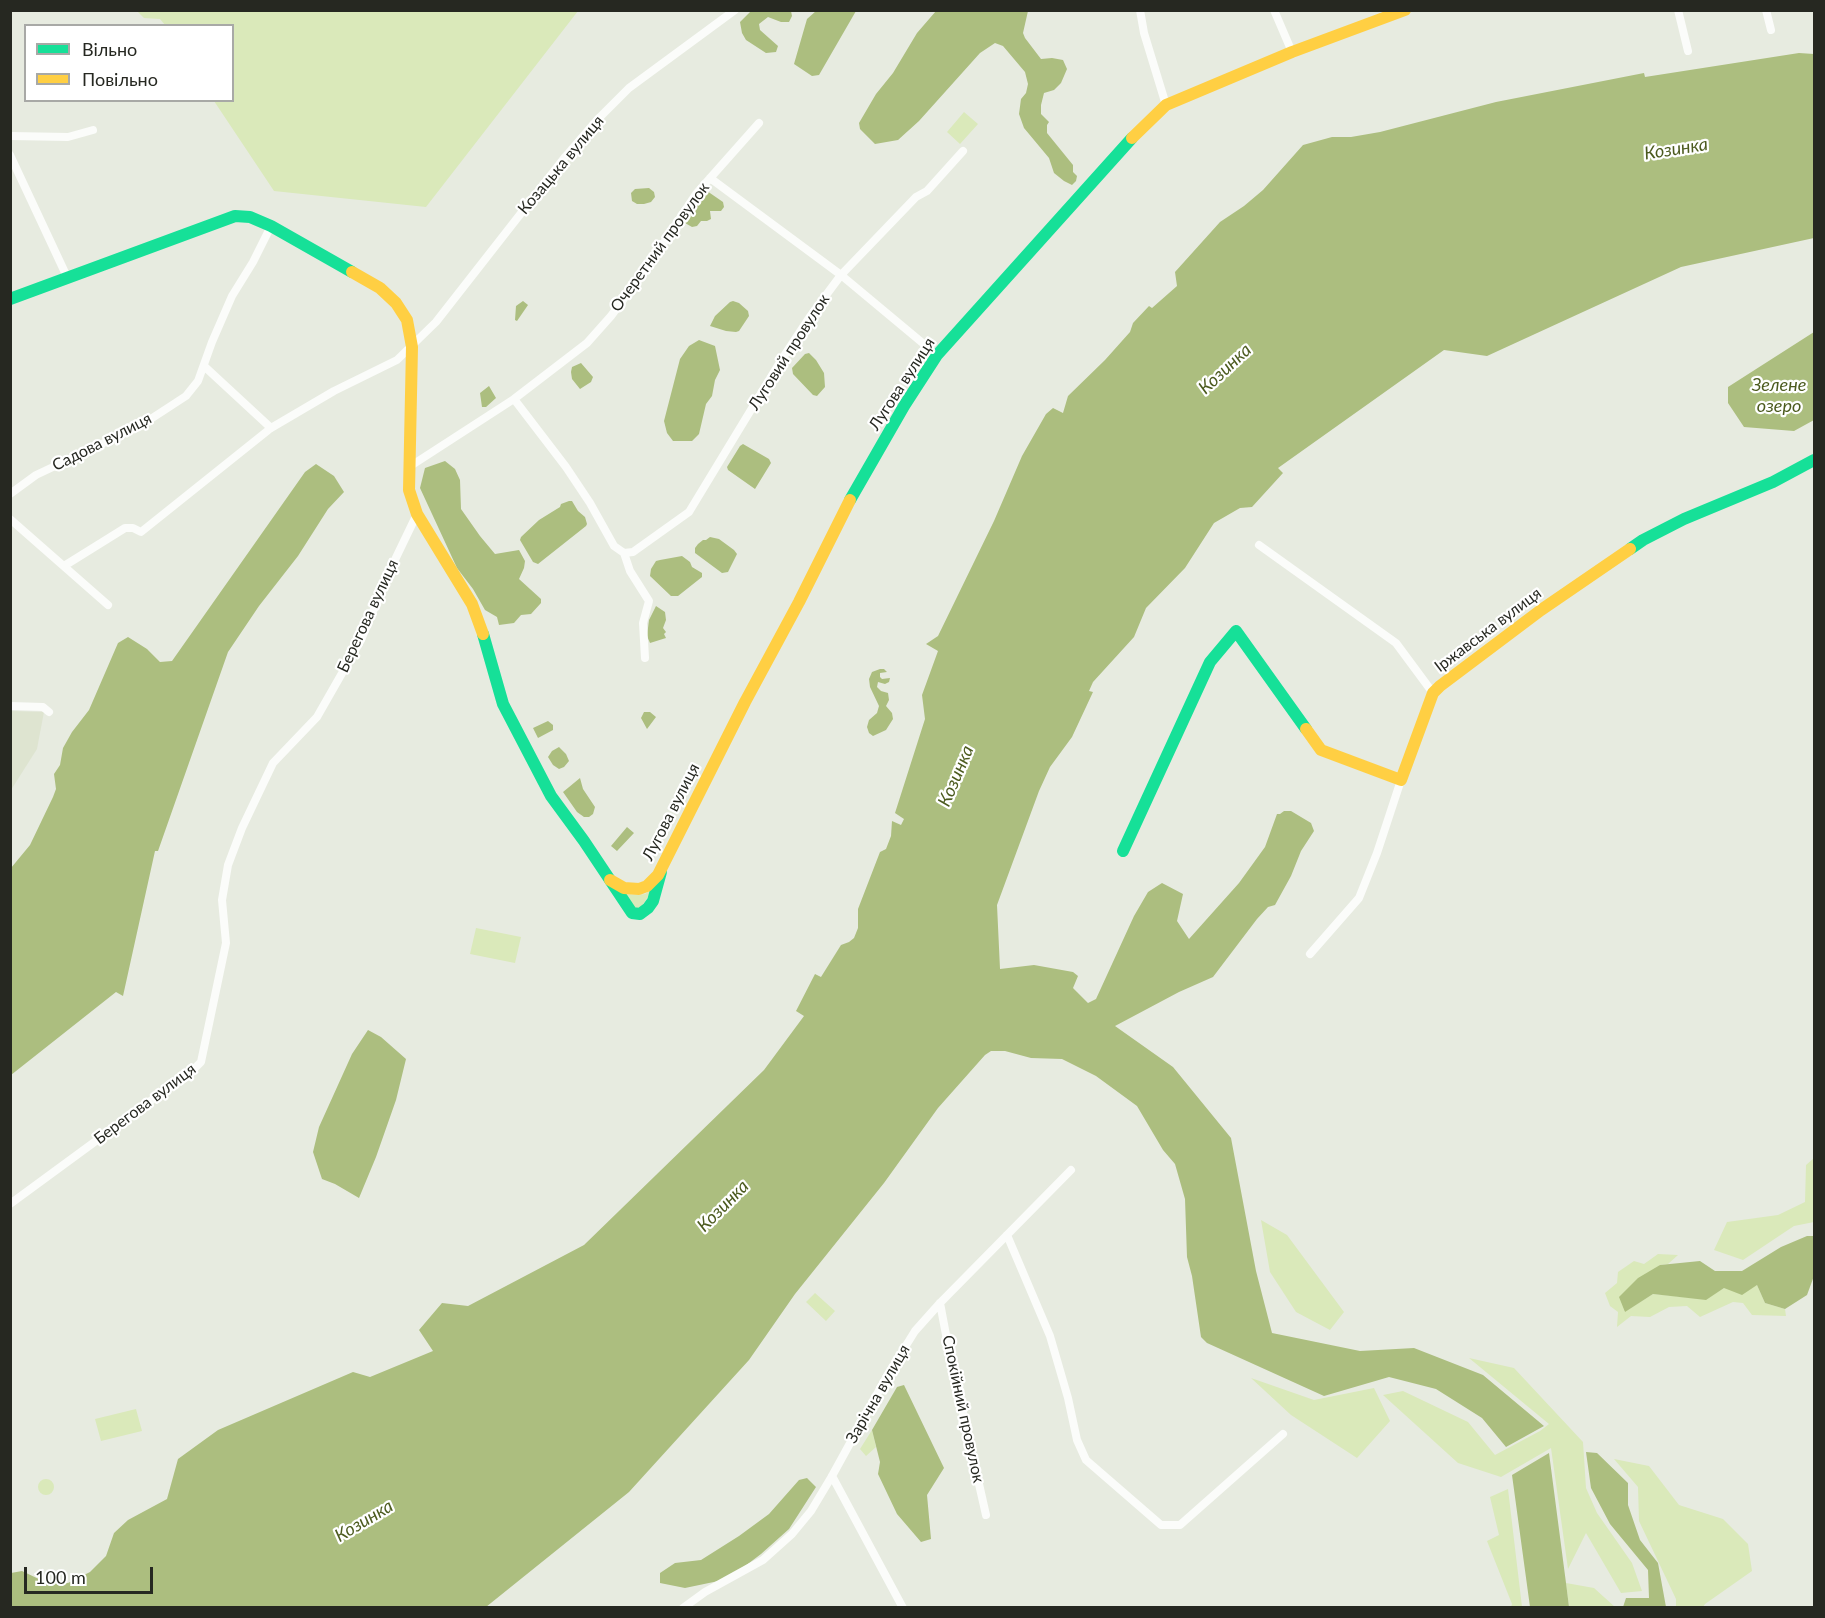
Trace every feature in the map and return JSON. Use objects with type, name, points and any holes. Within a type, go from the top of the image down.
[{"type":"street","name":"Козацька вулиця","points":[[64,566],[125,528],[134,528],[141,532],[271,428],[334,391],[397,360],[436,322],[565,157],[597,120],[629,88],[735,10]]},
{"type":"street","points":[[1140,10],[1144,33],[1166,105]]},
{"type":"street","points":[[1274,10],[1292,52]]},
{"type":"street","name":"Лугова вулиця","points":[[610,880],[624,888],[639,889],[647,886],[663,868],[745,702],[799,602],[847,505],[904,406],[937,355],[1120,150],[1166,105],[1292,52],[1405,10]]},
{"type":"street","points":[[1678,10],[1688,51]]},
{"type":"street","points":[[1766,10],[1771,30]]},
{"type":"street","name":"Очеретний провулок","points":[[409,467],[514,399],[587,343],[649,266],[696,194],[759,123]]},
{"type":"street","points":[[10,136],[68,137],[93,130]]},
{"type":"street","name":"Луговий провулок","points":[[624,553],[633,552],[678,522],[688,512],[809,318],[842,275],[916,197],[927,191],[963,151]]},
{"type":"street","points":[[10,155],[68,279]]},
{"type":"street","points":[[710,178],[842,275],[937,355]]},
{"type":"street","points":[[10,298],[68,279],[235,216],[250,217],[271,226],[380,288],[396,303],[407,321],[412,347],[410,490],[417,513],[472,604],[503,705],[551,796],[634,914],[640,914],[646,910],[653,901],[663,868]]},
{"type":"street","name":"Садова вулиця","points":[[10,494],[36,475],[140,426],[186,396],[198,381],[232,296],[271,226]]},
{"type":"street","points":[[204,366],[271,428]]},
{"type":"street","points":[[514,399],[584,494],[614,546],[624,553],[630,571],[649,601],[643,623],[645,658]]},
{"type":"street","name":"Іржавська вулиця","points":[[1401,780],[1433,693],[1541,610],[1642,540],[1684,519],[1764,487],[1815,460]]},
{"type":"street","name":"Берегова вулиця","points":[[10,1204],[201,1062],[226,943],[222,900],[228,865],[242,828],[273,764],[316,717],[361,640],[417,513]]},
{"type":"street","points":[[10,519],[108,605]]},
{"type":"street","points":[[1259,545],[1396,643],[1433,693]]},
{"type":"street","points":[[1123,851],[1210,662],[1236,631],[1321,750],[1401,780],[1377,853],[1359,898],[1310,954]]},
{"type":"street","points":[[10,706],[43,707],[49,712]]},
{"type":"street","name":"Зарічна вулиця","points":[[683,1608],[705,1592],[763,1560],[781,1546],[811,1511],[915,1330],[1071,1170]]},
{"type":"street","points":[[1007,1235],[1050,1336],[1068,1398],[1077,1440],[1086,1460],[1161,1525],[1180,1525],[1283,1434]]},
{"type":"street","name":"Спокійний провулок","points":[[940,1303],[986,1515]]},
{"type":"street","points":[[832,1476],[903,1608]]},
{"type":"shaded area","points":[[137,11],[578,11],[426,207],[274,191],[215,102],[234,102],[234,24],[164,24],[160,19],[144,18]]},
{"type":"shaded area","points":[[964,112],[978,124],[960,144],[947,132]]},
{"type":"shaded area","points":[[11,711],[44,712],[37,749],[11,790]]},
{"type":"shaded area","points":[[653,888],[640,908],[632,908],[626,894],[645,894]]},
{"type":"shaded area","points":[[476,928],[521,937],[515,963],[470,954]]},
{"type":"shaded area","points":[[1814,1158],[1814,1222],[1794,1226],[1743,1260],[1714,1250],[1727,1222],[1778,1215],[1805,1202],[1806,1165]]},
{"type":"shaded area","points":[[1261,1220],[1287,1235],[1344,1312],[1330,1330],[1296,1312],[1270,1272]]},
{"type":"shaded area","points":[[1658,1254],[1678,1255],[1668,1264],[1660,1265],[1624,1312],[1653,1294],[1706,1299],[1724,1288],[1757,1285],[1765,1303],[1785,1309],[1786,1316],[1752,1315],[1743,1303],[1733,1302],[1700,1317],[1687,1306],[1669,1307],[1650,1317],[1631,1316],[1617,1327],[1618,1312],[1610,1306],[1605,1293],[1617,1283],[1618,1272],[1634,1261],[1644,1264]]},
{"type":"shaded area","points":[[815,1293],[835,1311],[826,1321],[806,1302]]},
{"type":"shaded area","points":[[1469,1358],[1514,1368],[1583,1442],[1586,1488],[1597,1513],[1632,1563],[1642,1591],[1621,1593],[1586,1533],[1568,1569],[1551,1448],[1501,1477],[1458,1463],[1383,1395],[1403,1391],[1468,1422],[1495,1455],[1549,1424]]},
{"type":"shaded area","points":[[1251,1378],[1314,1400],[1374,1388],[1390,1421],[1357,1458],[1291,1415]]},
{"type":"shaded area","points":[[136,1409],[142,1431],[101,1441],[95,1419]]},
{"type":"shaded area","points":[[872,1430],[876,1447],[866,1456],[860,1449]]},
{"type":"shaded area","points":[[1614,1459],[1649,1466],[1679,1505],[1723,1519],[1748,1544],[1752,1571],[1703,1607],[1676,1607],[1676,1599],[1639,1521],[1638,1487]]},
{"type":"shaded area","points":[[43,1479],[49,1479],[54,1487],[52,1493],[43,1495],[38,1490],[38,1484]]},
{"type":"shaded area","points":[[1508,1489],[1522,1607],[1511,1607],[1512,1604],[1487,1541],[1499,1535],[1490,1497]]},
{"type":"shaded area","points":[[1566,1583],[1594,1588],[1615,1607],[1569,1607]]},
{"type":"water","points":[[751,11],[791,11],[792,16],[789,22],[781,22],[768,17],[759,24],[760,30],[778,46],[776,52],[766,53],[746,40],[740,22]]},
{"type":"water","points":[[816,11],[856,11],[819,75],[812,76],[794,64],[807,19]]},
{"type":"water","points":[[936,11],[1028,11],[1023,33],[1025,38],[1041,59],[1063,60],[1067,69],[1061,83],[1054,90],[1044,93],[1041,114],[1049,122],[1047,133],[1073,165],[1073,172],[1077,176],[1072,185],[1054,173],[1049,158],[1024,128],[1019,114],[1021,99],[1026,93],[1028,84],[1025,72],[1003,46],[995,43],[980,53],[919,121],[898,140],[875,144],[860,129],[859,123],[876,94],[893,73],[917,33]]},
{"type":"water","name":"Козинка","points":[[1799,53],[1814,54],[1814,238],[1681,267],[1487,356],[1444,350],[1278,468],[1283,473],[1252,507],[1240,508],[1214,523],[1185,568],[1146,608],[1134,637],[1093,682],[1089,691],[1093,692],[1072,737],[1050,767],[1039,791],[997,905],[1000,969],[1034,965],[1073,972],[1078,976],[1073,988],[1088,1003],[1096,999],[1134,916],[1148,892],[1162,883],[1183,894],[1177,921],[1189,939],[1239,883],[1265,847],[1277,814],[1291,811],[1311,823],[1314,831],[1301,851],[1291,876],[1275,905],[1268,907],[1257,919],[1213,977],[1115,1026],[1173,1067],[1231,1138],[1256,1271],[1272,1333],[1360,1351],[1414,1348],[1483,1375],[1544,1426],[1506,1447],[1482,1418],[1436,1389],[1389,1377],[1324,1396],[1207,1343],[1201,1337],[1187,1257],[1185,1199],[1175,1164],[1163,1150],[1137,1106],[1096,1076],[1062,1059],[1031,1058],[1005,1051],[991,1051],[938,1108],[884,1183],[795,1294],[749,1360],[629,1492],[486,1607],[11,1607],[11,1573],[22,1571],[45,1582],[68,1583],[90,1572],[106,1556],[114,1533],[128,1520],[167,1499],[178,1459],[218,1430],[353,1372],[370,1377],[433,1351],[419,1330],[442,1303],[468,1306],[584,1245],[764,1070],[804,1016],[796,1011],[815,974],[821,977],[841,945],[854,938],[858,928],[858,909],[880,852],[886,849],[891,836],[892,821],[901,825],[904,819],[895,813],[925,719],[922,695],[938,651],[926,644],[938,636],[994,521],[1022,456],[1046,414],[1053,408],[1063,413],[1068,396],[1130,332],[1133,323],[1149,306],[1152,308],[1177,286],[1175,272],[1220,222],[1263,190],[1303,145],[1332,137],[1351,137],[1380,132],[1496,102],[1644,73],[1645,77]]},
{"type":"water","points":[[649,188],[654,192],[655,197],[651,202],[637,204],[632,201],[631,193],[635,189]]},
{"type":"water","points":[[707,191],[723,202],[724,207],[721,211],[710,211],[711,219],[701,221],[697,226],[692,227],[685,223],[685,220],[703,192]]},
{"type":"water","points":[[523,301],[528,305],[517,321],[515,320],[516,306]]},
{"type":"water","points":[[733,301],[748,311],[749,316],[739,331],[726,331],[710,326],[715,316]]},
{"type":"water","name":"Зелене озеро","points":[[1814,332],[1814,420],[1794,431],[1744,427],[1728,403],[1728,387]]},
{"type":"water","points":[[699,340],[715,346],[720,370],[715,380],[712,396],[706,404],[699,434],[692,441],[673,441],[667,433],[664,421],[680,359],[689,346]]},
{"type":"water","points":[[809,353],[824,373],[825,387],[817,396],[813,395],[793,374],[792,368],[805,354]]},
{"type":"water","points":[[581,363],[593,377],[591,382],[580,389],[572,379],[571,372],[572,367]]},
{"type":"water","points":[[489,386],[496,398],[486,407],[482,407],[480,393]]},
{"type":"water","points":[[743,444],[769,459],[771,463],[755,489],[727,467]]},
{"type":"water","points":[[445,461],[455,469],[460,480],[461,509],[480,536],[495,554],[519,550],[525,561],[519,579],[541,599],[541,603],[531,614],[521,615],[514,623],[499,625],[497,617],[485,610],[457,568],[420,488],[425,468]]},
{"type":"water","points":[[316,464],[334,476],[344,492],[328,509],[298,556],[259,606],[228,652],[158,851],[155,851],[123,996],[116,992],[11,1075],[11,868],[30,845],[53,797],[56,789],[54,774],[60,765],[63,748],[89,710],[118,643],[128,637],[147,649],[160,662],[172,661],[305,472]]},
{"type":"water","points":[[572,501],[585,517],[586,526],[538,564],[533,562],[520,540],[521,537],[539,520]]},
{"type":"water","points":[[710,537],[719,539],[737,554],[728,572],[722,573],[695,553],[698,544]]},
{"type":"water","points":[[682,556],[690,562],[692,567],[702,573],[702,577],[678,596],[671,596],[650,576],[651,569],[656,561]]},
{"type":"water","points":[[656,606],[665,612],[666,620],[663,628],[666,638],[650,643],[647,636],[649,620]]},
{"type":"water","points":[[880,669],[887,672],[880,673],[882,679],[890,678],[885,684],[878,682],[877,687],[888,693],[889,700],[886,706],[892,713],[893,719],[886,730],[873,736],[867,727],[879,706],[870,687],[869,679],[872,672]]},
{"type":"water","points":[[644,712],[650,712],[656,717],[647,729],[641,718]]},
{"type":"water","points":[[548,721],[553,725],[553,730],[538,738],[533,728]]},
{"type":"water","points":[[559,747],[569,761],[559,769],[548,757]]},
{"type":"water","points":[[580,778],[583,789],[595,807],[593,814],[589,817],[584,817],[577,812],[563,792]]},
{"type":"water","points":[[627,827],[634,833],[617,851],[611,846]]},
{"type":"water","points":[[368,1030],[381,1037],[406,1059],[396,1100],[359,1198],[322,1179],[313,1152],[319,1127],[352,1054]]},
{"type":"water","points":[[1807,1236],[1814,1236],[1814,1276],[1807,1295],[1785,1309],[1765,1303],[1757,1285],[1742,1295],[1724,1288],[1706,1300],[1653,1294],[1625,1312],[1619,1297],[1638,1278],[1660,1265],[1700,1261],[1715,1271],[1742,1271],[1781,1247]]},
{"type":"water","points":[[904,1385],[944,1468],[927,1495],[931,1539],[921,1542],[897,1514],[878,1474],[880,1462],[872,1430],[897,1387]]},
{"type":"water","points":[[1586,1452],[1597,1453],[1628,1483],[1628,1505],[1640,1540],[1658,1563],[1666,1607],[1623,1607],[1626,1598],[1649,1598],[1648,1570],[1610,1524],[1591,1488]]},
{"type":"water","points":[[1549,1453],[1569,1607],[1530,1607],[1512,1475]]},
{"type":"water","points":[[807,1478],[816,1487],[789,1529],[728,1579],[685,1588],[660,1583],[660,1573],[675,1563],[701,1560],[739,1536],[769,1514],[799,1480]]},
{"type":"traffic: fast","points":[[850,500],[904,406],[937,355],[1132,138]]},
{"type":"traffic: fast","points":[[10,299],[235,216],[250,217],[271,226],[352,272]]},
{"type":"traffic: fast","points":[[1630,549],[1684,519],[1773,482],[1814,460]]},
{"type":"traffic: fast","points":[[1123,851],[1210,662],[1236,631],[1306,729]]},
{"type":"traffic: fast","points":[[483,634],[503,704],[551,796],[632,913],[640,914],[653,901],[661,872]]},
{"type":"traffic: slow","points":[[1132,138],[1166,105],[1292,52],[1405,10]]},
{"type":"traffic: slow","points":[[352,272],[380,288],[396,303],[407,320],[412,347],[409,490],[417,514],[472,604],[483,634]]},
{"type":"traffic: slow","points":[[610,880],[624,888],[639,889],[647,886],[658,875],[850,500]]},
{"type":"traffic: slow","points":[[1306,729],[1321,750],[1401,780],[1433,693],[1541,610],[1630,549]]}]
